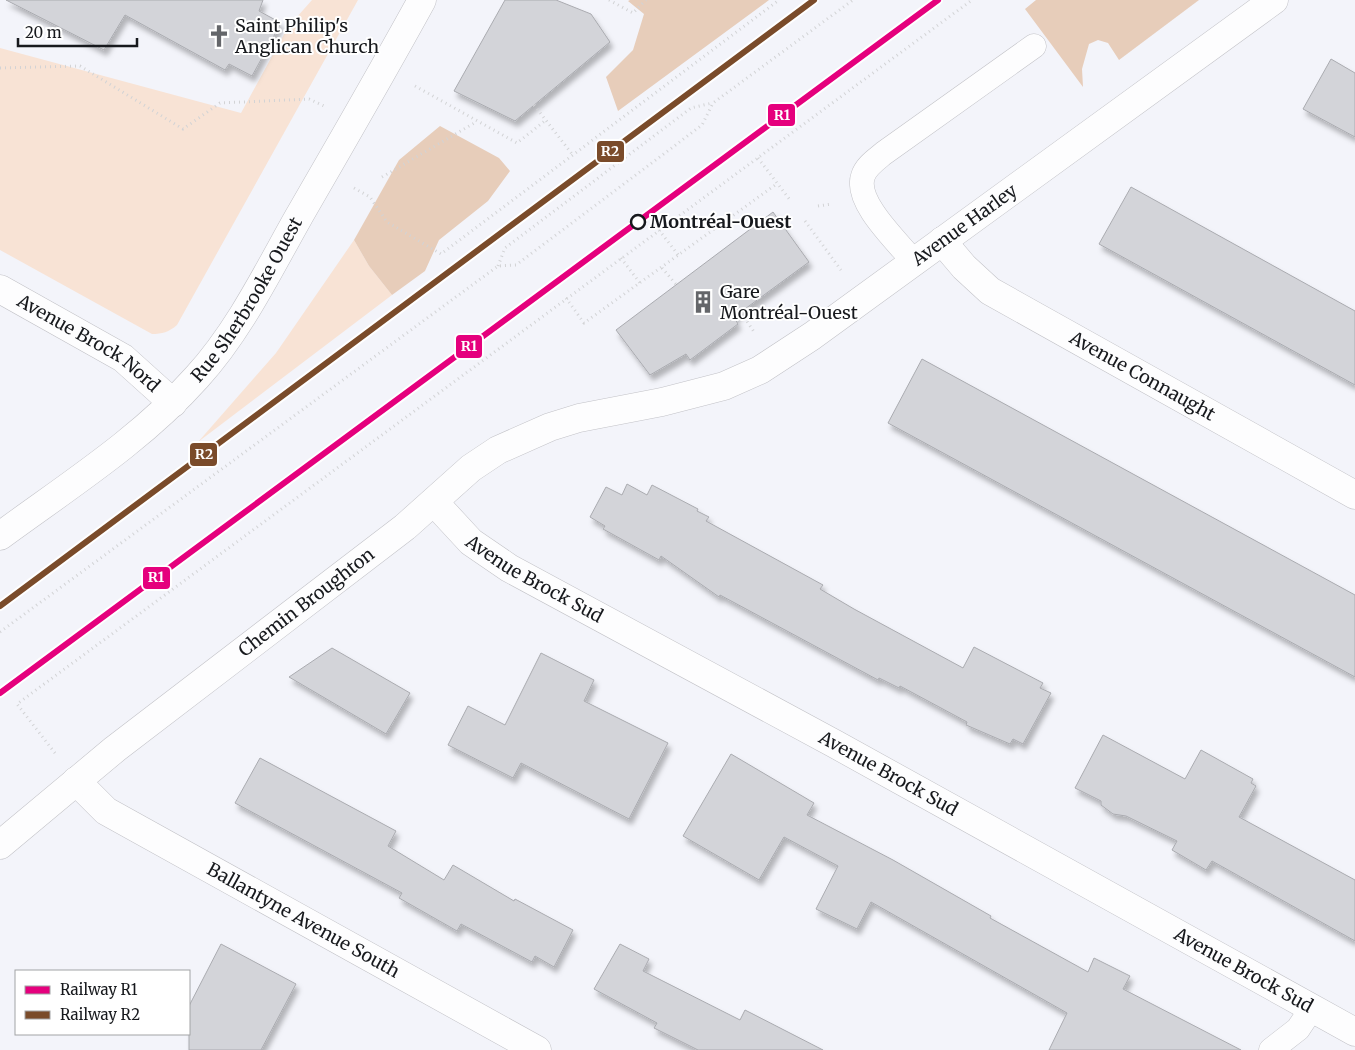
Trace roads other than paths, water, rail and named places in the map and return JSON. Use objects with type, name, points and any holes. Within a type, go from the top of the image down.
[{"type":"street","name":"Rue Sherbrooke Ouest","points":[[0,536],[121,448],[173,403],[199,376],[231,332],[422,0]]},
{"type":"street","name":"Avenue Harley","points":[[636,406],[708,391],[754,373],[806,340],[1274,0]]},
{"type":"street","name":"Avenue Connaught","points":[[942,241],[964,267],[990,291],[1355,494]]},
{"type":"street","name":"Avenue Brock Nord","points":[[0,289],[123,358],[173,403]]},
{"type":"street","name":"Chemin Broughton","points":[[0,845],[76,781],[395,535],[471,468],[498,450],[521,439],[579,418],[636,406]]},
{"type":"street","name":"Avenue Brock Sud","points":[[434,502],[471,542],[510,568],[835,744],[1355,1032]]},
{"type":"street","name":"Ballantyne Avenue South","points":[[76,781],[106,811],[537,1050]]},
{"type":"lane","points":[[914,262],[871,211],[865,200],[862,178],[866,170],[884,153],[1034,46]]},
{"type":"lane","points":[[1271,1050],[1298,1029],[1312,1008]]},
{"type":"rail line","name":"R2","points":[[0,606],[814,0]]},
{"type":"rail line","name":"R1","points":[[0,693],[938,0]]},
{"type":"place","name":"Saint Philip's Anglican Church","points":[[219,36]]},
{"type":"place","name":"Montréal-Ouest","points":[[638,222]]},
{"type":"place","name":"Gare Montréal-Ouest","points":[[703,302]]}]
